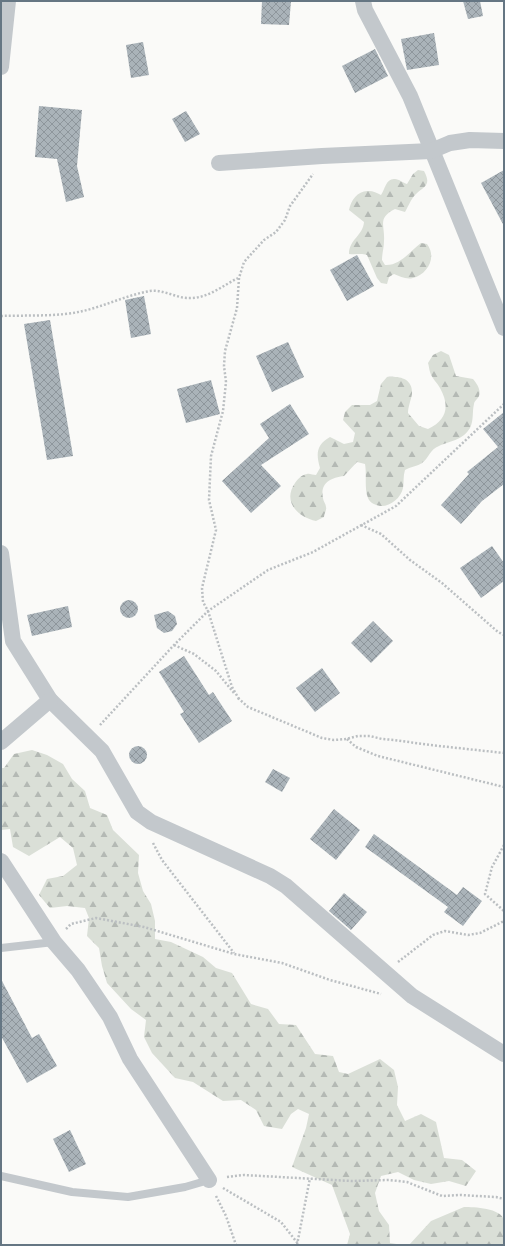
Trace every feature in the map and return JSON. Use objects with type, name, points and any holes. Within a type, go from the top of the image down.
[{"type":"street","points":[[1,67],[8,1]]},
{"type":"street","points":[[363,1],[365,10],[410,96],[504,328]]},
{"type":"street","points":[[220,162],[431,151],[450,143],[470,140],[504,141]]},
{"type":"street","points":[[1,553],[14,641],[50,700],[102,751],[137,812],[151,822],[270,876],[286,886],[412,996],[504,1054]]},
{"type":"street","points":[[1,742],[50,700]]},
{"type":"street","points":[[1,860],[54,942],[78,970],[110,1016],[130,1059],[209,1180]]},
{"type":"lane","points":[[1,948],[54,942]]},
{"type":"lane","points":[[1,1176],[72,1192],[128,1197],[185,1187],[209,1180]]},
{"type":"path","points":[[239,699],[232,687],[208,611],[203,602],[202,588],[216,530],[209,500],[212,456],[223,411],[226,382],[224,366],[225,352],[237,308],[239,278],[244,262],[264,240],[276,232],[285,220],[290,206],[316,169],[322,156]]},
{"type":"path","points":[[1,316],[66,314],[83,311],[143,292],[154,290],[191,298],[202,296],[222,288],[239,278]]},
{"type":"path","points":[[88,738],[174,644],[208,611],[268,570],[313,552],[396,506],[504,404]]},
{"type":"path","points":[[361,525],[381,534],[410,560],[442,583],[498,632],[504,635]]},
{"type":"path","points":[[174,644],[194,654],[216,671],[239,699],[248,707],[322,738],[334,740],[358,736],[370,736],[382,740],[394,740],[504,753]]},
{"type":"path","points":[[346,739],[356,747],[378,756],[504,786]]},
{"type":"path","points":[[151,839],[162,860],[234,954]]},
{"type":"path","points":[[504,845],[492,867],[486,894],[504,911]]},
{"type":"path","points":[[54,942],[71,924],[96,918],[144,927],[234,954],[282,964],[379,994],[412,996]]},
{"type":"path","points":[[386,972],[433,935],[445,931],[468,935],[480,933],[504,921]]},
{"type":"path","points":[[209,1180],[244,1174],[351,1180],[389,1180],[407,1182],[442,1196],[468,1195],[504,1199]]},
{"type":"path","points":[[298,1244],[310,1178]]},
{"type":"path","points":[[209,1180],[281,1222],[298,1244]]},
{"type":"path","points":[[209,1180],[226,1216],[236,1245]]},
{"type":"green space","points":[[418,170],[424,171],[427,180],[426,185],[414,197],[405,212],[395,209],[389,212],[384,219],[384,244],[382,260],[385,265],[390,265],[400,261],[421,243],[427,244],[430,249],[431,259],[427,269],[418,276],[413,278],[405,278],[394,274],[389,277],[387,284],[381,283],[377,278],[367,255],[349,254],[351,245],[361,231],[364,222],[349,210],[350,206],[353,199],[362,192],[370,191],[381,195],[386,184],[392,179],[407,184],[413,174]]},
{"type":"green space","points":[[441,351],[449,355],[456,376],[473,379],[479,389],[479,396],[474,403],[471,425],[467,432],[456,440],[436,447],[422,463],[405,470],[402,492],[388,505],[380,506],[370,501],[366,490],[365,464],[357,462],[344,476],[334,478],[325,485],[322,493],[326,505],[324,517],[316,521],[303,516],[298,512],[291,502],[290,496],[291,490],[295,483],[300,477],[305,475],[316,475],[320,468],[318,450],[325,440],[330,437],[344,444],[353,442],[355,433],[343,420],[345,412],[352,405],[370,405],[377,401],[381,384],[387,377],[404,379],[410,384],[412,394],[408,413],[419,426],[428,429],[443,417],[446,407],[445,401],[440,388],[433,379],[428,363],[433,355]]},
{"type":"green space","points":[[32,750],[47,755],[63,764],[72,779],[85,791],[90,808],[107,815],[113,830],[139,855],[138,873],[143,891],[151,904],[155,921],[155,939],[171,942],[203,957],[216,968],[232,973],[251,1004],[268,1009],[279,1024],[296,1025],[315,1054],[333,1056],[339,1072],[348,1074],[380,1059],[394,1070],[398,1087],[397,1105],[405,1121],[421,1114],[436,1122],[444,1158],[462,1160],[476,1171],[466,1186],[449,1181],[431,1184],[414,1180],[398,1172],[381,1176],[375,1193],[379,1211],[389,1225],[390,1243],[403,1245],[347,1245],[350,1234],[332,1185],[292,1167],[306,1128],[309,1114],[298,1109],[291,1114],[282,1129],[264,1126],[256,1110],[241,1100],[223,1101],[193,1082],[175,1078],[152,1053],[144,1037],[146,1020],[131,1009],[107,983],[99,948],[87,936],[89,918],[85,908],[67,906],[50,908],[39,895],[47,879],[63,876],[77,865],[73,848],[60,837],[29,856],[13,847],[10,829],[1,830],[1,768],[4,768],[14,754]]},
{"type":"green space","points":[[464,1207],[487,1209],[502,1216],[504,1220],[504,1245],[409,1245],[431,1221]]},
{"type":"building","points":[[262,1],[291,1],[289,25],[261,24]]},
{"type":"building","points":[[463,1],[480,1],[483,16],[468,19]]},
{"type":"building","points":[[434,33],[439,65],[407,70],[401,39]]},
{"type":"building","points":[[143,42],[149,75],[131,78],[126,45]]},
{"type":"building","points":[[375,49],[388,76],[355,93],[342,66]]},
{"type":"building","points":[[39,106],[82,110],[77,166],[84,197],[66,202],[57,159],[35,157]]},
{"type":"building","points":[[186,111],[200,134],[185,142],[172,119]]},
{"type":"building","points":[[504,170],[504,226],[481,183]]},
{"type":"building","points":[[357,255],[374,286],[347,301],[330,270]]},
{"type":"building","points":[[144,296],[151,334],[131,338],[125,300]]},
{"type":"building","points":[[50,320],[73,456],[47,460],[24,324]]},
{"type":"building","points":[[288,342],[304,377],[272,392],[256,356]]},
{"type":"building","points":[[211,380],[220,414],[186,423],[177,389]]},
{"type":"building","points":[[290,404],[309,434],[261,465],[281,486],[251,513],[222,481],[269,438],[260,424]]},
{"type":"building","points":[[504,412],[504,484],[482,501],[461,524],[441,505],[469,474],[467,472],[498,447],[483,429]]},
{"type":"building","points":[[492,546],[504,563],[504,581],[481,598],[460,568]]},
{"type":"building","points":[[129,600],[135,603],[138,609],[135,615],[129,618],[123,615],[120,609],[123,603]]},
{"type":"building","points":[[68,606],[72,627],[32,636],[27,615]]},
{"type":"building","points":[[168,611],[175,616],[177,624],[172,631],[164,633],[157,628],[154,615]]},
{"type":"building","points":[[373,621],[393,641],[371,663],[351,643]]},
{"type":"building","points":[[184,656],[209,695],[213,692],[232,721],[199,743],[180,714],[184,712],[159,672]]},
{"type":"building","points":[[322,668],[340,693],[315,712],[296,688]]},
{"type":"building","points":[[138,746],[144,749],[147,755],[144,761],[138,764],[132,761],[129,755],[132,749]]},
{"type":"building","points":[[273,769],[290,778],[282,792],[265,782]]},
{"type":"building","points":[[334,809],[360,830],[336,860],[310,839]]},
{"type":"building","points":[[374,834],[457,895],[463,887],[482,901],[463,926],[444,912],[448,907],[365,847]]},
{"type":"building","points":[[344,893],[367,912],[351,930],[329,911]]},
{"type":"building","points":[[1,979],[32,1038],[39,1034],[57,1066],[27,1083],[1,1036]]},
{"type":"building","points":[[70,1130],[86,1164],[69,1172],[53,1139]]}]
